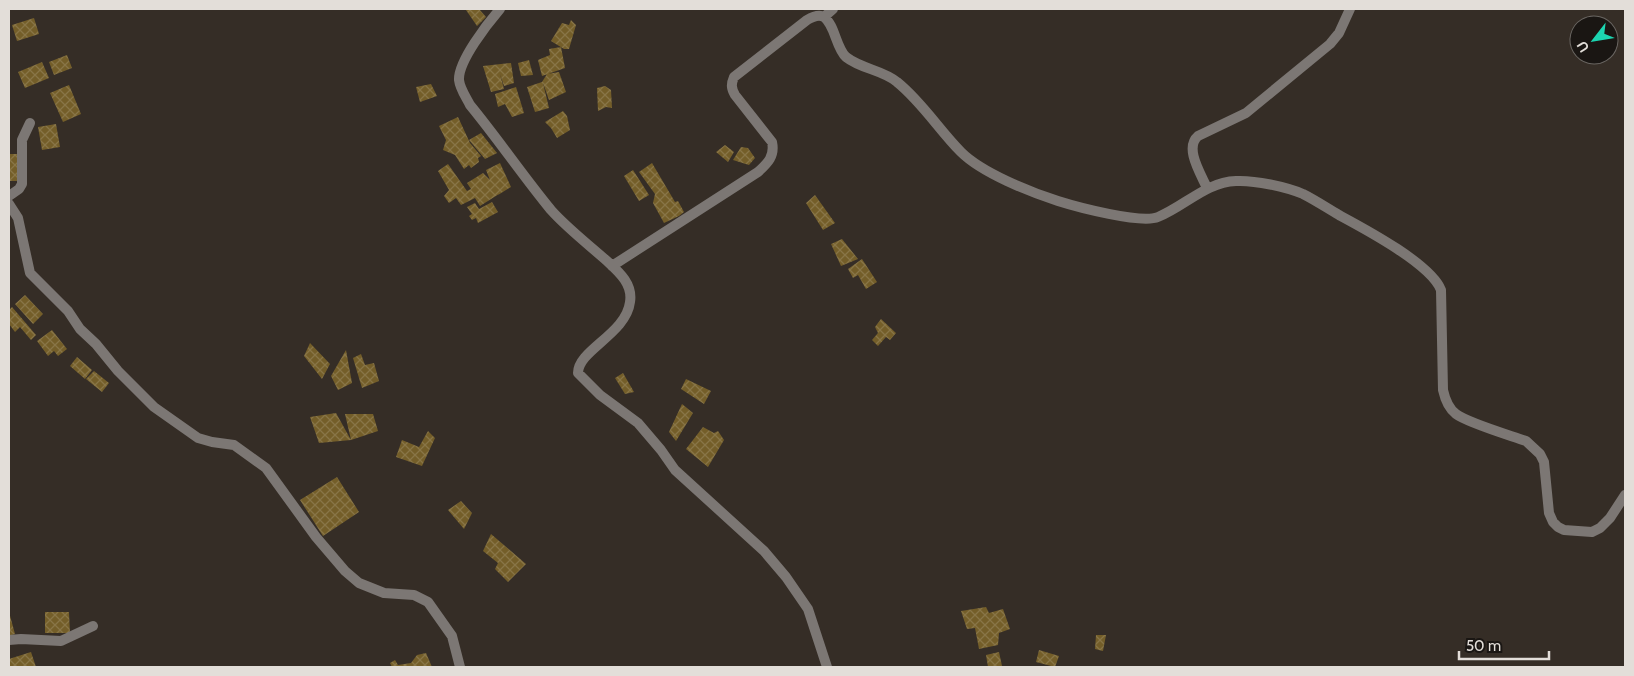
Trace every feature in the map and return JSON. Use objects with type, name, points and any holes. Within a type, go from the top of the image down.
[{"type":"street","points":[[500,9],[462,66],[459,73],[461,89],[470,105],[552,211],[622,275],[630,288],[630,302],[626,318],[608,337],[584,357],[578,367],[578,373],[600,395],[638,423],[675,470],[764,551],[786,577],[808,609],[814,621],[827,667]]},
{"type":"street","points":[[824,17],[833,9]]},
{"type":"street","points":[[1207,188],[1194,156],[1192,144],[1194,140],[1198,136],[1246,113],[1330,44],[1339,33],[1350,9]]},
{"type":"street","points":[[612,266],[758,172],[766,164],[774,150],[772,142],[734,95],[732,89],[734,77],[807,20],[819,16],[824,17],[845,55],[896,80],[916,99],[961,152],[974,163],[986,171],[1046,197],[1075,206],[1149,220],[1156,218],[1207,188],[1236,181],[1246,181],[1278,186],[1303,194],[1382,239],[1430,274],[1441,290],[1444,398],[1449,406],[1462,418],[1526,441],[1537,450],[1546,470],[1549,513],[1553,522],[1564,530],[1592,532],[1600,528],[1610,518],[1625,495]]},
{"type":"street","points":[[9,196],[22,184],[22,140],[30,123]]},
{"type":"street","points":[[9,204],[18,218],[30,273],[68,312],[80,329],[96,344],[118,372],[154,408],[198,438],[234,445],[266,468],[345,572],[360,583],[384,593],[414,595],[428,602],[452,636],[460,667]]},
{"type":"street","points":[[9,640],[61,641],[93,626]]},
{"type":"building","points":[[467,9],[479,9],[486,17],[477,26]]},
{"type":"building","points":[[34,18],[39,34],[17,41],[12,25]]},
{"type":"building","points":[[571,20],[576,25],[569,49],[564,49],[551,41],[562,23],[569,25]]},
{"type":"building","points":[[561,47],[565,68],[542,76],[538,60],[550,55],[549,49]]},
{"type":"building","points":[[67,55],[72,68],[54,75],[49,62]]},
{"type":"building","points":[[529,60],[533,75],[521,76],[518,63]]},
{"type":"building","points":[[42,62],[49,78],[25,88],[18,72]]},
{"type":"building","points":[[511,63],[514,83],[504,86],[500,74],[504,89],[491,92],[483,66]]},
{"type":"building","points":[[559,72],[566,92],[549,100],[543,83],[549,108],[535,112],[527,87],[542,82],[547,74]]},
{"type":"building","points":[[431,84],[437,96],[420,102],[416,87]]},
{"type":"building","points":[[69,85],[81,114],[63,122],[50,93]]},
{"type":"building","points":[[605,86],[611,90],[612,108],[606,107],[598,111],[597,88]]},
{"type":"building","points":[[516,87],[524,113],[512,117],[505,104],[498,107],[495,94]]},
{"type":"building","points":[[563,111],[567,116],[570,130],[557,138],[545,122]]},
{"type":"building","points":[[458,117],[470,143],[481,156],[478,158],[479,162],[471,168],[469,165],[464,169],[455,155],[443,150],[446,140],[439,126]]},
{"type":"building","points":[[56,124],[60,147],[42,150],[38,127]]},
{"type":"building","points":[[481,133],[497,153],[485,159],[469,140]]},
{"type":"building","points":[[725,145],[734,152],[728,162],[716,152]]},
{"type":"building","points":[[741,147],[748,148],[755,158],[749,165],[733,160]]},
{"type":"building","points":[[9,154],[17,154],[17,181],[9,181]]},
{"type":"building","points":[[500,163],[511,187],[480,206],[475,198],[461,205],[456,198],[449,203],[444,196],[449,190],[438,171],[448,164],[467,191],[471,189],[467,183],[483,173],[490,180],[486,170]]},
{"type":"building","points":[[652,163],[675,202],[678,201],[684,212],[664,223],[653,203],[655,194],[639,172]]},
{"type":"building","points":[[633,170],[649,195],[639,201],[624,176]]},
{"type":"building","points":[[815,195],[835,223],[823,230],[806,203]]},
{"type":"building","points":[[492,202],[498,212],[478,223],[476,218],[472,220],[469,216],[472,214],[467,207],[475,203],[479,209]]},
{"type":"building","points":[[842,239],[858,259],[841,266],[831,244]]},
{"type":"building","points":[[862,259],[877,282],[866,289],[858,275],[853,278],[848,269]]},
{"type":"building","points":[[25,295],[43,314],[33,324],[15,304]]},
{"type":"building","points":[[12,307],[36,335],[31,340],[20,327],[15,332],[9,324],[9,310]]},
{"type":"building","points":[[881,319],[896,333],[890,340],[886,337],[878,346],[872,340],[878,333],[875,327]]},
{"type":"building","points":[[52,330],[67,349],[58,356],[54,351],[48,356],[37,341]]},
{"type":"building","points":[[310,343],[330,364],[322,379],[304,356]]},
{"type":"building","points":[[346,350],[352,383],[338,390],[331,376]]},
{"type":"building","points":[[361,354],[365,365],[374,363],[379,381],[362,388],[353,358]]},
{"type":"building","points":[[77,357],[92,370],[85,379],[70,366]]},
{"type":"building","points":[[94,371],[109,383],[102,392],[86,379]]},
{"type":"building","points":[[623,373],[634,392],[625,394],[615,378]]},
{"type":"building","points":[[686,379],[711,391],[704,404],[681,389]]},
{"type":"building","points":[[682,404],[693,413],[676,441],[669,432]]},
{"type":"building","points":[[336,413],[351,440],[319,443],[310,417]]},
{"type":"building","points":[[345,414],[373,414],[378,431],[351,440]]},
{"type":"building","points":[[703,427],[714,433],[718,431],[724,440],[708,467],[686,449]]},
{"type":"building","points":[[428,431],[435,438],[422,466],[396,457],[402,440],[419,447]]},
{"type":"building","points":[[337,477],[359,512],[323,536],[300,500]]},
{"type":"building","points":[[461,501],[472,513],[464,529],[448,510]]},
{"type":"building","points":[[491,534],[526,564],[508,582],[495,569],[498,563],[483,551]]},
{"type":"building","points":[[986,607],[989,613],[1003,609],[1010,629],[999,633],[998,645],[979,649],[975,628],[967,629],[961,611]]},
{"type":"building","points":[[9,612],[15,634],[9,636]]},
{"type":"building","points":[[45,612],[69,612],[70,633],[45,633]]},
{"type":"building","points":[[1096,635],[1106,635],[1103,651],[1095,649]]},
{"type":"building","points":[[1039,650],[1059,656],[1055,667],[1036,662]]},
{"type":"building","points":[[31,652],[36,667],[9,667],[9,659]]},
{"type":"building","points":[[999,652],[1002,666],[988,667],[986,655]]},
{"type":"building","points":[[426,653],[432,667],[392,667],[390,663],[395,660],[398,665],[411,663],[417,655]]}]
